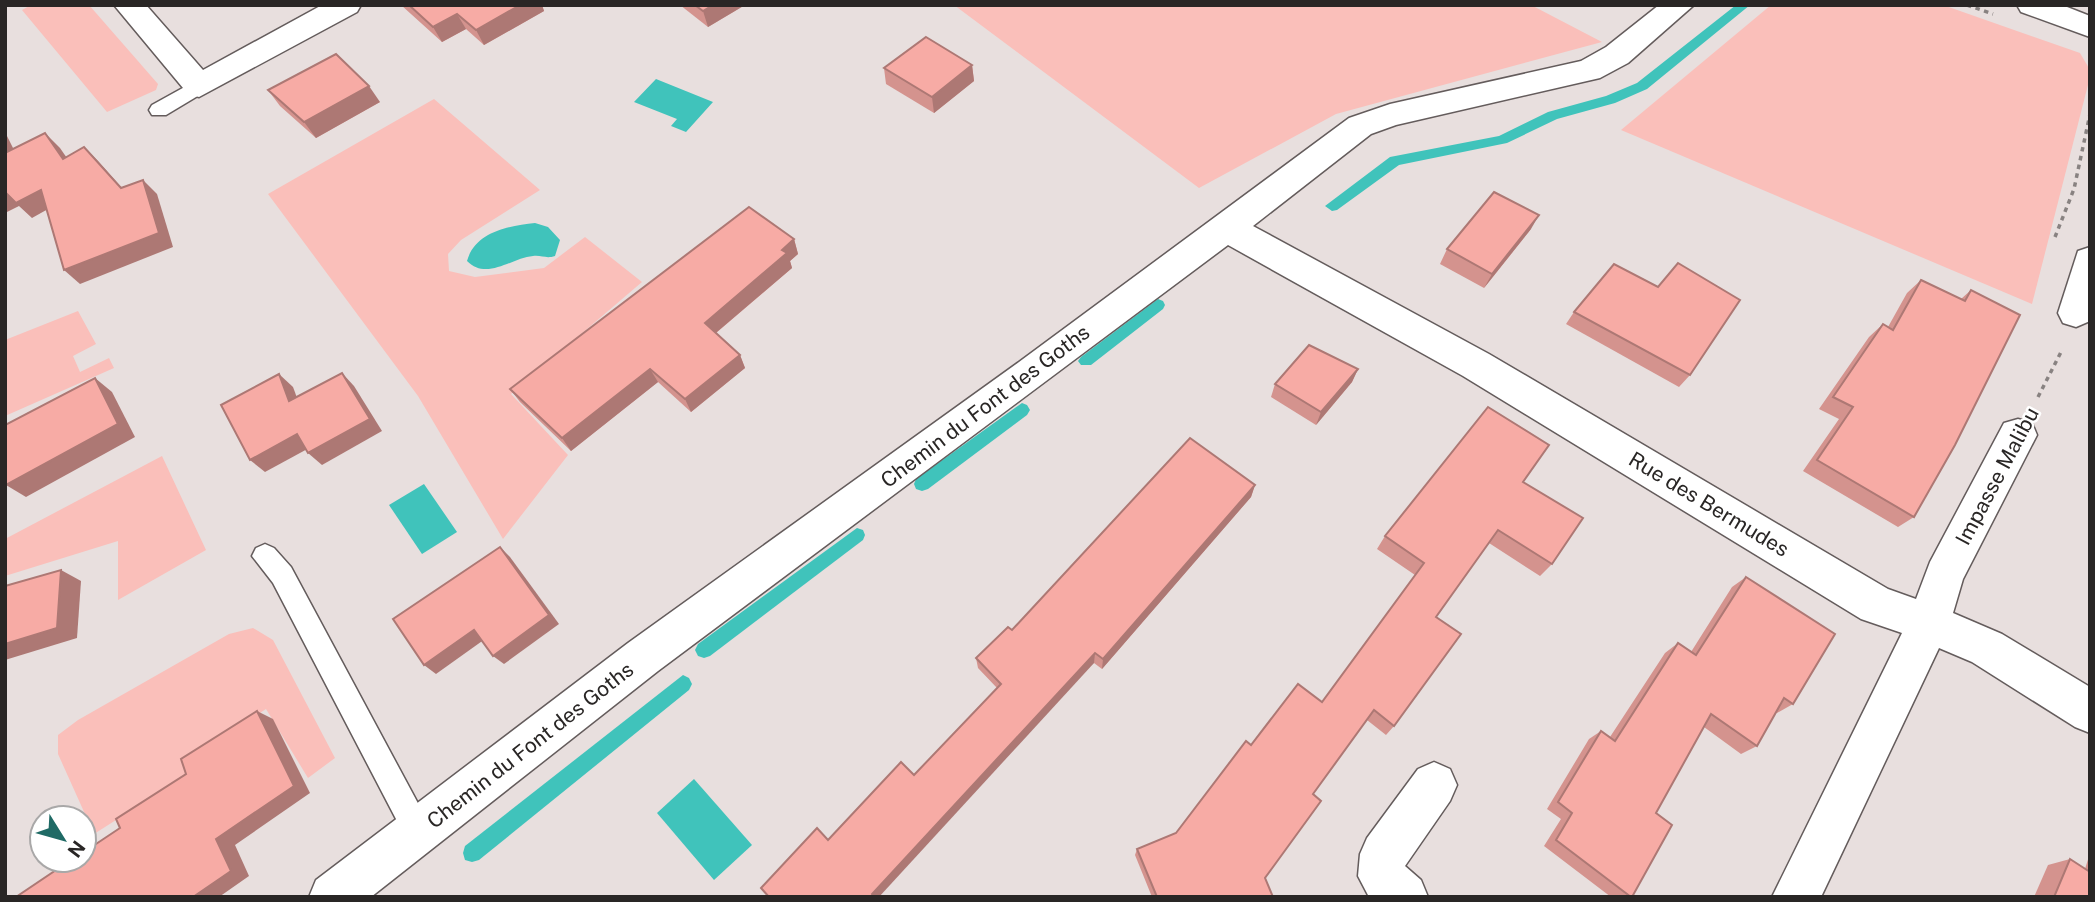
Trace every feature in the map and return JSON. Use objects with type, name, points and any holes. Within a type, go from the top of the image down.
[{"type":"street","points":[[129,5],[199,86],[346,5]]},
{"type":"street","name":"Chemin du Font des Goths","points":[[333,897],[643,657],[1032,373],[1183,257],[1227,229],[1360,126],[1454,100],[1589,70],[1617,55],[1679,5]]},
{"type":"street","points":[[2032,5],[2090,27]]},
{"type":"street","name":"Rue des Bermudes","points":[[1227,229],[1476,365],[1876,605],[1929,623],[1986,648],[2090,712]]},
{"type":"street","name":"Impasse Malibu","points":[[1929,623],[1944,575],[2018,435]]},
{"type":"street","points":[[1796,897],[1929,623]]},
{"type":"street","points":[[1404,897],[1381,876],[1383,854],[1434,785]]},
{"type":"lane","points":[[159,110],[199,86]]},
{"type":"lane","points":[[265,556],[282,575],[418,832]]},
{"type":"path","points":[[2078,303],[2048,278],[2056,232],[2074,189],[2090,114]]},
{"type":"path","name":"Impasse Malibu","points":[[2018,435],[2078,303]]},
{"type":"shaded area","points":[[31,5],[89,5],[158,84],[156,90],[107,112],[22,10]]},
{"type":"shaded area","points":[[954,5],[1531,5],[1602,42],[1336,114],[1199,188]]},
{"type":"shaded area","points":[[1771,5],[1943,5],[2080,53],[2090,70],[2090,77],[2032,304],[1621,130]]},
{"type":"shaded area","points":[[434,99],[540,190],[461,240],[448,254],[449,271],[475,277],[544,268],[585,237],[642,282],[511,394],[568,455],[503,539],[418,396],[268,194]]},
{"type":"shaded area","points":[[78,311],[96,344],[73,356],[80,372],[109,358],[114,368],[5,416],[5,340]]},
{"type":"shaded area","points":[[162,456],[206,550],[118,600],[118,541],[5,576],[5,539]]},
{"type":"shaded area","points":[[253,628],[273,640],[335,758],[308,778],[266,709],[186,760],[190,773],[98,831],[98,804],[80,804],[58,754],[58,735],[78,720],[229,634]]},
{"type":"water","points":[[656,79],[713,102],[686,132],[671,126],[677,119],[634,102]]},
{"type":"water","points":[[535,223],[548,227],[560,240],[555,256],[533,256],[491,269],[475,267],[467,261],[477,243],[485,237],[514,226]]},
{"type":"water","points":[[424,484],[457,532],[422,554],[389,505]]},
{"type":"water","points":[[694,779],[752,845],[714,880],[657,813]]},
{"type":"building","points":[[409,5],[520,5],[476,30],[457,14],[433,27]]},
{"type":"building","points":[[695,5],[713,5],[703,11]]},
{"type":"building","points":[[926,37],[972,65],[932,97],[884,68]]},
{"type":"building","points":[[336,54],[369,86],[304,122],[268,90]]},
{"type":"building","points":[[45,133],[63,159],[84,147],[121,188],[143,180],[159,233],[64,270],[41,190],[16,203],[5,192],[5,149],[7,152]]},
{"type":"building","points":[[1494,192],[1539,215],[1492,274],[1447,249]]},
{"type":"building","points":[[749,207],[794,239],[782,250],[787,253],[705,323],[740,355],[685,399],[650,369],[562,438],[510,389]]},
{"type":"building","points":[[1678,263],[1740,300],[1690,375],[1574,312],[1614,264],[1658,287]]},
{"type":"building","points":[[1921,280],[1965,301],[1971,290],[2020,315],[1955,445],[1914,517],[1817,460],[1853,407],[1833,397],[1883,324],[1893,330]]},
{"type":"building","points":[[1309,345],[1358,369],[1321,412],[1275,384]]},
{"type":"building","points":[[342,373],[370,419],[308,453],[297,434],[250,460],[221,405],[279,374],[289,401]]},
{"type":"building","points":[[95,378],[118,424],[6,485],[5,425]]},
{"type":"building","points":[[1488,407],[1549,445],[1523,482],[1583,518],[1552,564],[1498,530],[1436,617],[1461,634],[1394,726],[1374,710],[1313,794],[1321,801],[1265,878],[1273,897],[1157,897],[1137,849],[1176,833],[1246,741],[1251,745],[1298,684],[1322,702],[1424,563],[1385,536]]},
{"type":"building","points":[[1190,438],[1255,485],[1103,659],[1095,653],[872,894],[874,897],[769,897],[761,888],[817,828],[828,840],[901,762],[914,775],[1001,684],[976,658],[1008,627],[1012,630]]},
{"type":"building","points":[[500,547],[549,615],[493,656],[474,630],[424,665],[393,619]]},
{"type":"building","points":[[61,570],[57,628],[5,644],[5,586]]},
{"type":"building","points":[[1746,577],[1835,634],[1793,704],[1784,698],[1757,746],[1711,714],[1656,813],[1672,825],[1631,897],[1556,840],[1572,813],[1558,802],[1601,731],[1615,741],[1678,643],[1696,655]]},
{"type":"building","points":[[257,711],[294,786],[216,839],[231,871],[193,897],[16,897],[50,874],[98,874],[98,843],[120,828],[116,819],[186,774],[181,759]]},
{"type":"building","points":[[2070,859],[2090,872],[2090,897],[2054,897]]},
{"type":"waterway","points":[[1332,206],[1395,161],[1502,140],[1553,115],[1610,100],[1642,86],[1744,5]]},
{"type":"waterway","points":[[1086,361],[1158,305]]},
{"type":"waterway","points":[[922,484],[1022,410]]},
{"type":"waterway","points":[[704,650],[857,535]]},
{"type":"waterway","points":[[472,853],[683,684]]}]
